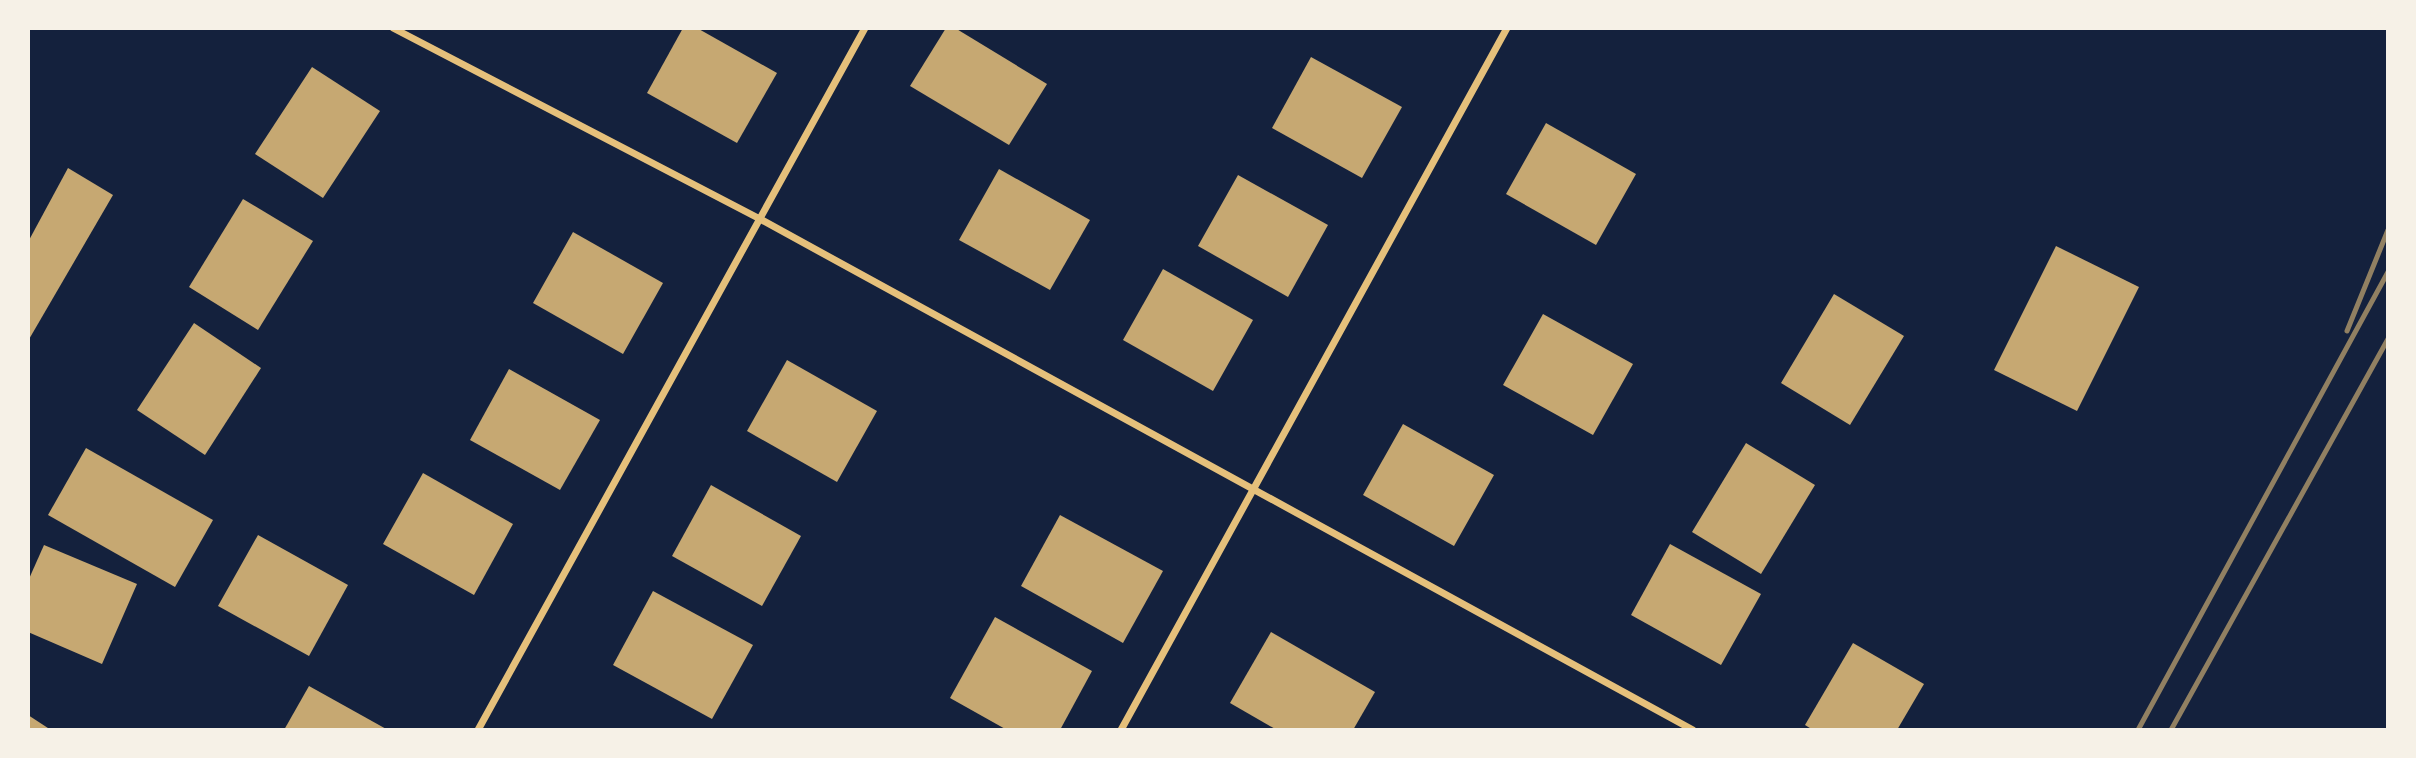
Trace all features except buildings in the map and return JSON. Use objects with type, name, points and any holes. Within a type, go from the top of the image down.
[{"type":"street","points":[[393,28],[760,219],[1693,730]]},
{"type":"street","points":[[478,730],[865,28]]},
{"type":"street","points":[[1121,730],[1507,28]]},
{"type":"railway","points":[[2347,331],[2388,230]]},
{"type":"railway","points":[[2138,730],[2388,272]]},
{"type":"railway","points":[[2171,730],[2388,339]]}]
